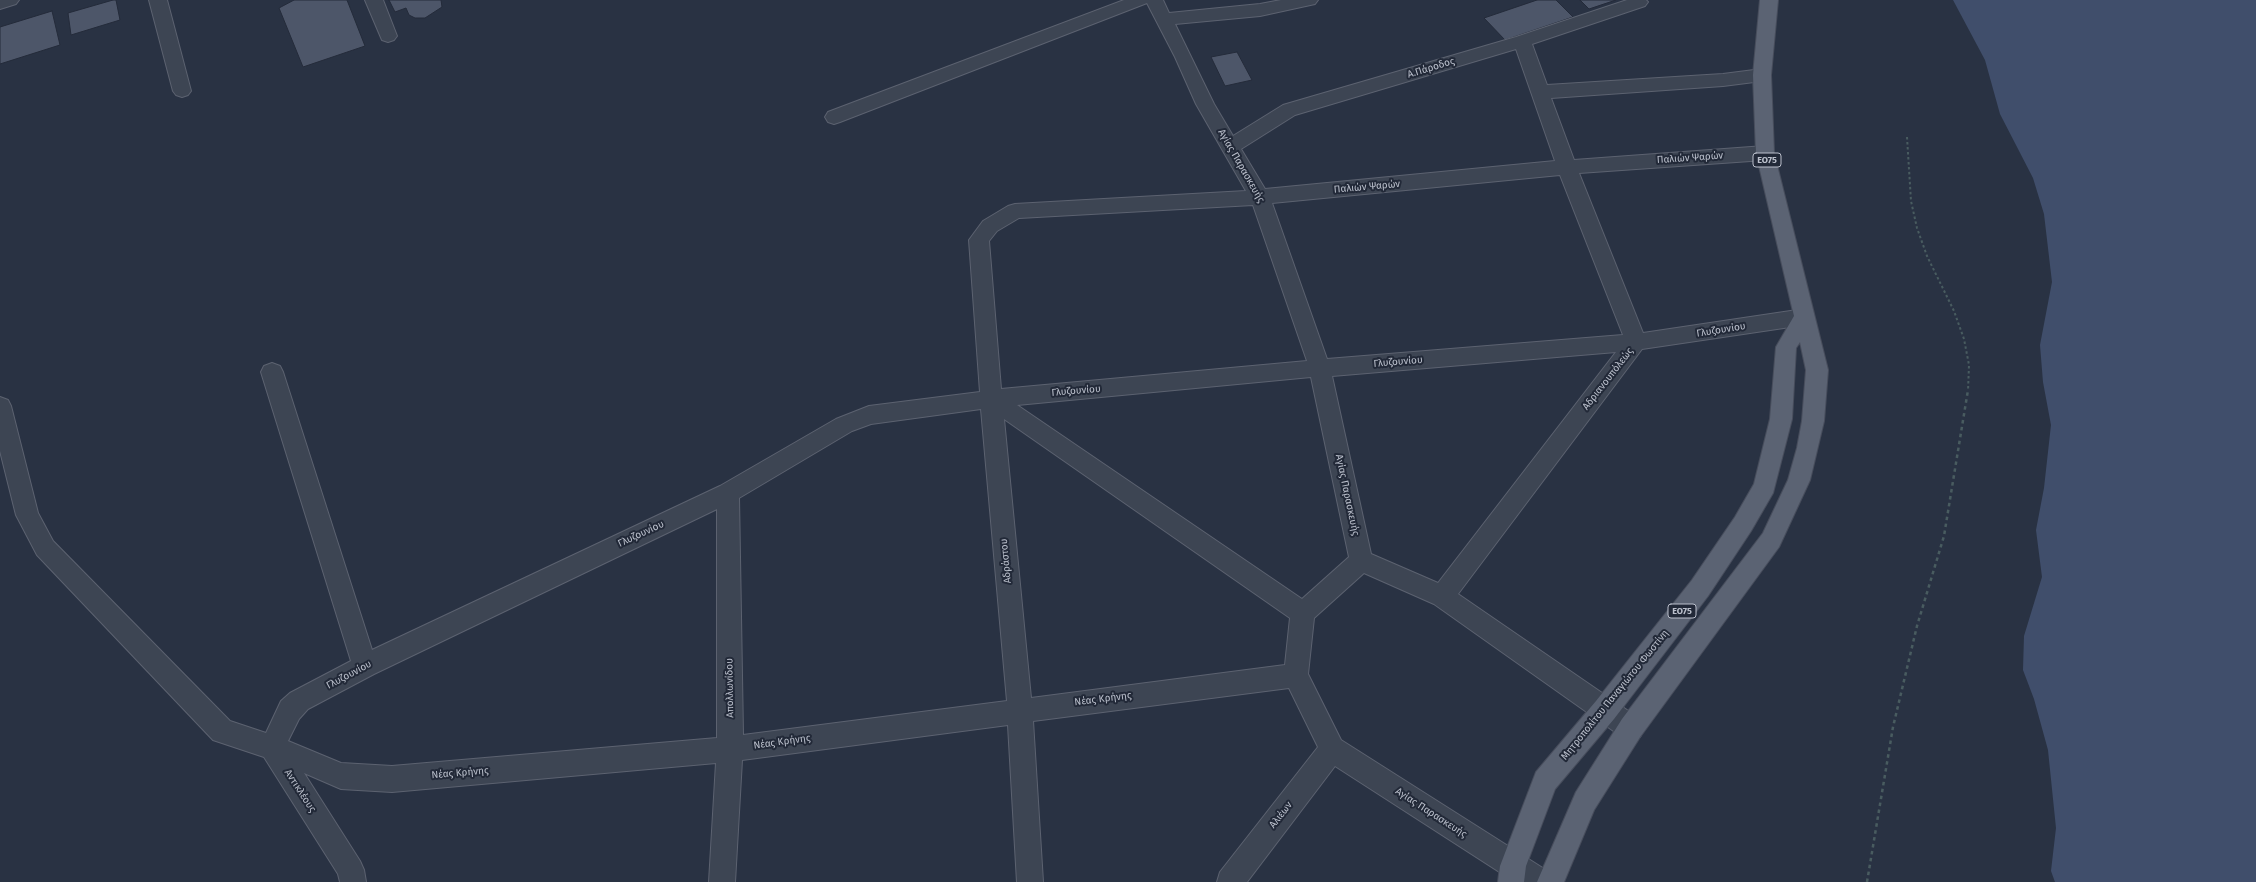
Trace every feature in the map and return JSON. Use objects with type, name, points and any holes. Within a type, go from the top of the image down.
[{"type":"main road","name":"ΕΟ75","points":[[1550,882],[1585,801],[1631,728],[1691,644],[1771,540],[1798,480],[1808,448],[1813,421],[1817,370],[1765,153],[1762,75],[1769,0]]},
{"type":"main road","name":"Μητροπολίτου Παναγιώτου Φωστίνη","points":[[1512,874],[1545,781],[1605,710],[1700,588],[1743,524],[1765,486],[1781,419],[1786,347],[1804,317]]},
{"type":"street","points":[[0,3],[10,0]]},
{"type":"street","points":[[158,0],[182,91]]},
{"type":"street","points":[[374,0],[388,36]]},
{"type":"street","points":[[834,117],[1140,0]]},
{"type":"street","name":"Αγίας Παρασκευής","points":[[1154,0],[1184,56],[1205,104],[1260,197],[1320,368],[1361,561]]},
{"type":"street","points":[[1164,19],[1260,10],[1309,0]]},
{"type":"street","name":"Α.Πάροδος","points":[[1230,147],[1289,110],[1522,41],[1639,2]]},
{"type":"street","name":"Αδριανουπόλεώς","points":[[1442,596],[1636,342],[1567,167],[1522,41]]},
{"type":"street","points":[[1541,92],[1723,80],[1762,75]]},
{"type":"street","name":"Παλιών Ψαρών","points":[[980,240],[990,226],[1015,211],[1260,197],[1567,167],[1765,153]]},
{"type":"street","name":"Αδράστου","points":[[980,240],[991,399],[1020,710],[1030,882]]},
{"type":"street","name":"Γλυζουνίου","points":[[272,747],[290,710],[299,701],[365,666],[728,493],[844,425],[869,415],[991,399],[1320,368],[1636,342],[1804,317]]},
{"type":"street","points":[[272,372],[365,666]]},
{"type":"street","points":[[991,399],[1303,613]]},
{"type":"street","name":"Νέας Κρήνης","points":[[0,406],[28,515],[45,548],[222,731],[272,747],[341,776],[392,779],[730,749],[1296,675]]},
{"type":"street","name":"Απολλωνίδου","points":[[722,882],[730,749],[728,493]]},
{"type":"street","points":[[1332,749],[1296,675],[1303,613],[1361,561],[1442,596],[1631,728]]},
{"type":"street","name":"Αντικλέους","points":[[272,747],[351,870],[353,882]]},
{"type":"street","name":"Αγίας Παρασκευής","points":[[1332,749],[1512,874],[1539,882]]},
{"type":"street","name":"Αλιέων","points":[[1230,882],[1332,749]]},
{"type":"path","points":[[1867,882],[1893,727],[1917,626],[1944,536],[1968,391],[1969,365],[1964,339],[1954,311],[1927,256],[1917,228],[1911,201],[1907,137]]},
{"type":"water","points":[[1953,0],[2256,0],[2256,882],[2055,882],[2051,871],[2056,828],[2048,750],[2034,699],[2023,670],[2024,636],[2042,577],[2036,530],[2044,488],[2051,425],[2043,382],[2040,345],[2052,282],[2044,214],[2033,178],[2000,114],[1985,60]]},
{"type":"building","points":[[116,0],[120,20],[71,35],[68,13]]},
{"type":"building","points":[[294,0],[347,0],[365,46],[303,67],[279,8]]},
{"type":"building","points":[[389,0],[441,0],[442,7],[425,18],[415,18],[409,15],[406,8],[395,12]]},
{"type":"building","points":[[1537,0],[1556,0],[1573,17],[1505,40],[1484,18]]},
{"type":"building","points":[[1580,0],[1616,0],[1589,9]]},
{"type":"building","points":[[52,11],[60,45],[0,64],[0,27]]},
{"type":"building","points":[[1237,52],[1252,80],[1225,86],[1211,57]]}]
